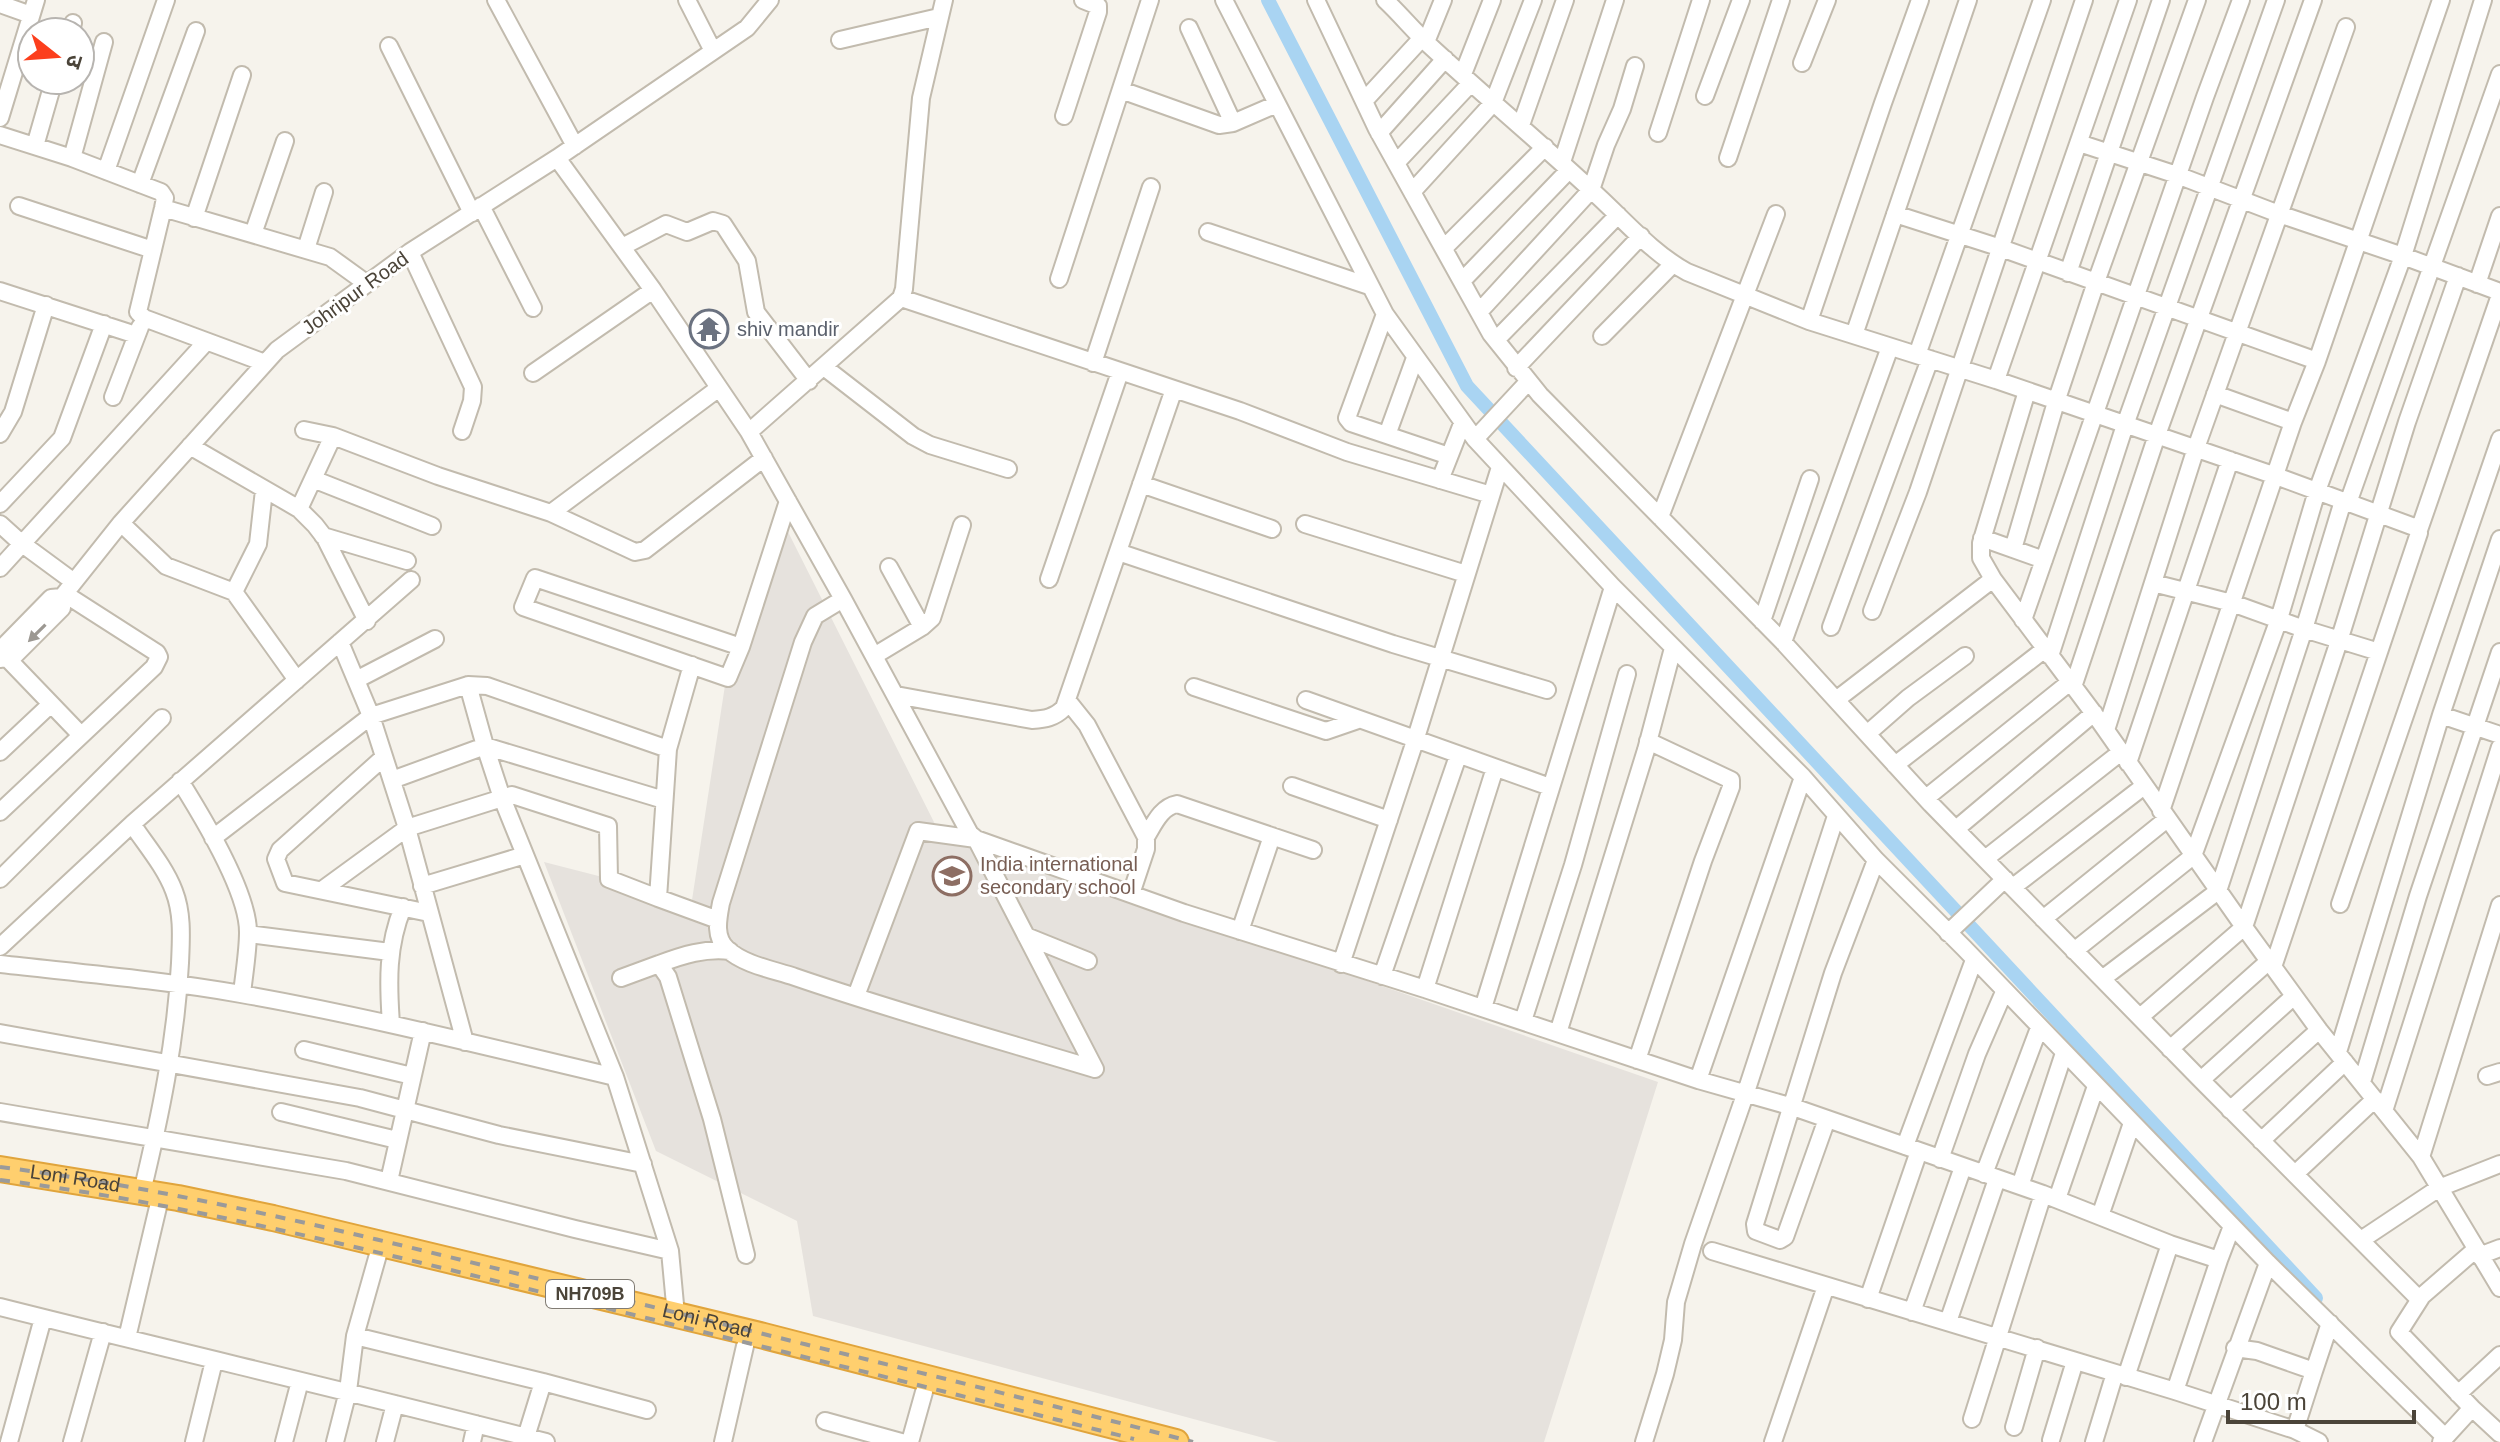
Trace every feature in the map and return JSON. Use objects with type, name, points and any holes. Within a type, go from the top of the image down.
[{"type":"highway","name":"Loni Road","points":[[0,1169],[676,1315],[1176,1442]]},
{"type":"highway","name":"Loni Road","points":[[0,1183],[150,1199]]},
{"type":"highway","name":"Loni Road","points":[[378,1251],[1117,1442]]},
{"type":"street","points":[[106,171],[166,0]]},
{"type":"street","points":[[687,0],[713,51]]},
{"type":"street","name":"Johripur Road","points":[[2,656],[15,655],[62,608],[67,591],[121,523],[277,350],[410,252],[557,158],[747,28],[770,0]]},
{"type":"street","points":[[749,432],[901,298],[921,98],[944,0]]},
{"type":"street","points":[[1064,116],[1098,12],[1098,6],[1083,0]]},
{"type":"street","points":[[1059,279],[1150,0]]},
{"type":"street","points":[[1224,0],[1385,314],[1475,439],[1613,587],[1803,777],[1876,860],[2443,1440],[2472,1408]]},
{"type":"street","points":[[1316,0],[1379,133],[1479,312],[1516,368],[1783,642],[1985,859],[2003,886],[2043,919],[2416,1296],[2422,1296]]},
{"type":"street","points":[[1385,0],[1402,7],[1424,40],[1673,264],[1809,321],[1960,368],[2196,448],[2419,530]]},
{"type":"street","points":[[1364,101],[1424,40],[1443,0]]},
{"type":"street","points":[[1396,163],[1467,78],[1492,0]]},
{"type":"street","points":[[1412,192],[1493,103],[1533,0]]},
{"type":"street","points":[[1521,125],[1565,0]]},
{"type":"street","points":[[1462,281],[1566,166],[1615,0]]},
{"type":"street","points":[[1658,133],[1701,0]]},
{"type":"street","points":[[1705,96],[1741,0]]},
{"type":"street","points":[[1728,158],[1781,0]]},
{"type":"street","points":[[1802,63],[1827,0]]},
{"type":"street","points":[[1809,321],[1920,0]]},
{"type":"street","points":[[1854,335],[1968,0]]},
{"type":"street","points":[[1831,627],[1924,357],[1959,234],[2042,0]]},
{"type":"street","points":[[1872,611],[1918,492],[2084,0]]},
{"type":"street","points":[[1996,380],[2128,0]]},
{"type":"street","points":[[2068,273],[2161,0]]},
{"type":"street","points":[[2013,549],[2056,402],[2096,282],[2197,0]]},
{"type":"street","points":[[2023,620],[2241,0]]},
{"type":"street","points":[[1895,765],[2047,652],[2276,0]]},
{"type":"street","points":[[1926,798],[2072,684],[2198,317],[2313,0]]},
{"type":"street","points":[[2043,919],[2164,815],[2293,422],[2317,361],[2441,0]]},
{"type":"street","points":[[2074,951],[2193,856],[2279,619],[2317,491],[2403,256],[2483,0]]},
{"type":"street","points":[[502,2],[575,146]]},
{"type":"street","points":[[0,4],[34,7],[0,118]]},
{"type":"street","points":[[840,40],[939,17]]},
{"type":"street","points":[[2106,730],[2196,448],[2346,27]]},
{"type":"street","points":[[1189,28],[1233,123]]},
{"type":"street","points":[[140,184],[196,31]]},
{"type":"street","points":[[72,158],[104,42]]},
{"type":"street","points":[[389,46],[533,308]]},
{"type":"street","points":[[1379,133],[1445,59]]},
{"type":"street","points":[[1479,312],[1591,190],[1635,66]]},
{"type":"street","points":[[2102,979],[2218,891],[2346,502],[2500,74]]},
{"type":"street","points":[[194,218],[242,75]]},
{"type":"street","points":[[1121,90],[1212,123],[1226,125],[1277,104]]},
{"type":"street","points":[[35,146],[49,96]]},
{"type":"street","points":[[0,135],[72,158],[164,195],[138,312],[144,318],[265,363]]},
{"type":"street","points":[[253,234],[285,141]]},
{"type":"street","points":[[2079,143],[2177,175],[2500,293],[2271,964],[2170,1049]]},
{"type":"street","points":[[1444,248],[1545,147]]},
{"type":"street","points":[[557,158],[653,290],[749,432],[843,599],[896,695],[970,834],[976,839],[1095,1069],[856,996],[743,959],[725,948],[719,936],[721,903],[806,635],[815,616],[843,599]]},
{"type":"street","points":[[1093,363],[1151,187]]},
{"type":"street","points":[[306,249],[324,192]]},
{"type":"street","points":[[19,206],[153,250]]},
{"type":"street","points":[[163,208],[330,257],[366,283]]},
{"type":"street","points":[[1660,517],[1776,214]]},
{"type":"street","points":[[1895,214],[2137,295],[2317,361]]},
{"type":"street","points":[[1496,340],[1618,215]]},
{"type":"street","points":[[2477,284],[2500,216]]},
{"type":"street","points":[[622,247],[666,224],[687,232],[713,221],[723,224],[747,261],[756,312],[809,381]]},
{"type":"street","points":[[1208,232],[1369,286]]},
{"type":"street","points":[[1516,368],[1641,236]]},
{"type":"street","points":[[410,252],[473,387],[472,401],[462,431]]},
{"type":"street","points":[[1602,336],[1673,264]]},
{"type":"street","points":[[2140,1017],[2244,927],[2380,514],[2407,422],[2458,276]]},
{"type":"street","points":[[533,373],[653,290]]},
{"type":"street","points":[[0,291],[136,335]]},
{"type":"street","points":[[901,298],[1240,411],[1347,452],[1491,495]]},
{"type":"street","points":[[0,434],[13,412],[46,305]]},
{"type":"street","points":[[1385,314],[1347,418],[1351,423],[1449,456]]},
{"type":"street","points":[[113,397],[144,318]]},
{"type":"street","points":[[0,504],[62,438],[104,324]]},
{"type":"street","points":[[0,568],[206,342]]},
{"type":"street","points":[[1783,642],[1890,347]]},
{"type":"street","points":[[1387,435],[1415,358]]},
{"type":"street","points":[[824,367],[913,436],[930,445],[1008,469]]},
{"type":"street","points":[[1049,579],[1120,372]]},
{"type":"street","points":[[1475,439],[1528,382]]},
{"type":"street","points":[[551,513],[719,388]]},
{"type":"street","points":[[896,695],[1032,720],[1057,715],[1067,700],[1174,389]]},
{"type":"street","points":[[2027,391],[1982,538],[1981,558],[1993,579],[2094,713],[2294,996],[2421,1157],[2500,1288]]},
{"type":"street","points":[[2215,394],[2293,422]]},
{"type":"street","points":[[1440,480],[1462,424]]},
{"type":"street","points":[[304,430],[333,436],[438,476],[551,513],[631,551],[640,552],[764,458]]},
{"type":"street","points":[[299,509],[333,436]]},
{"type":"street","points":[[2340,904],[2500,439]]},
{"type":"street","points":[[190,446],[299,509],[323,536],[367,621]]},
{"type":"street","points":[[1985,859],[2125,758],[2230,460]]},
{"type":"street","points":[[1341,964],[1415,741],[1500,467]]},
{"type":"street","points":[[313,479],[432,526]]},
{"type":"street","points":[[1762,621],[1810,479]]},
{"type":"street","points":[[1141,484],[1272,529]]},
{"type":"street","points":[[234,592],[258,544],[264,490]]},
{"type":"street","points":[[741,647],[535,578],[523,607],[728,678],[741,647],[788,501]]},
{"type":"street","points":[[121,523],[166,566],[234,592],[297,680]]},
{"type":"street","points":[[0,524],[67,591],[159,657],[154,667],[0,812]]},
{"type":"street","points":[[1305,524],[1466,574]]},
{"type":"street","points":[[874,656],[932,618],[962,525]]},
{"type":"street","points":[[323,536],[407,561]]},
{"type":"street","points":[[1982,538],[2044,560]]},
{"type":"street","points":[[2261,1141],[2342,1057],[2441,715],[2500,539]]},
{"type":"street","points":[[1118,552],[1547,690]]},
{"type":"street","points":[[889,567],[922,627]]},
{"type":"street","points":[[1836,700],[1993,579]]},
{"type":"street","points":[[0,947],[180,781],[411,580]]},
{"type":"street","points":[[2153,583],[2232,603],[2379,652]]},
{"type":"street","points":[[1483,1008],[1613,587]]},
{"type":"street","points":[[356,680],[435,639]]},
{"type":"street","points":[[340,642],[371,716],[392,780],[465,1042]]},
{"type":"street","points":[[1558,1033],[1648,741],[1673,648]]},
{"type":"street","points":[[2362,1082],[2418,896],[2500,652]]},
{"type":"street","points":[[2,656],[81,735]]},
{"type":"street","points":[[1867,734],[1908,698],[1965,656]]},
{"type":"street","points":[[658,898],[668,749],[692,665]]},
{"type":"street","points":[[1523,1021],[1573,865],[1627,674]]},
{"type":"street","points":[[213,838],[371,716],[468,685],[487,686],[668,749]]},
{"type":"street","points":[[468,685],[502,798],[615,1077],[670,1251],[676,1315]]},
{"type":"street","points":[[1194,687],[1326,731],[1358,720]]},
{"type":"street","points":[[1067,700],[1087,725],[1146,837],[1146,849],[1131,894]]},
{"type":"street","points":[[1306,700],[1550,787]]},
{"type":"street","points":[[0,752],[51,704]]},
{"type":"street","points":[[1956,829],[2094,713]]},
{"type":"street","points":[[2441,715],[2500,735]]},
{"type":"street","points":[[0,879],[162,718]]},
{"type":"street","points":[[1637,1060],[1731,787],[1731,780],[1648,741]]},
{"type":"street","points":[[392,780],[485,746],[664,800]]},
{"type":"street","points":[[2295,1174],[2380,1105],[2500,747]]},
{"type":"street","points":[[1382,976],[1458,756]]},
{"type":"street","points":[[384,757],[280,850],[276,859],[285,883],[429,913]]},
{"type":"street","points":[[1425,989],[1495,768]]},
{"type":"street","points":[[1698,1080],[1803,777]]},
{"type":"street","points":[[180,781],[213,838],[242,905],[248,934],[242,994]]},
{"type":"street","points":[[1292,786],[1389,820]]},
{"type":"street","points":[[1948,933],[2003,886],[2144,786]]},
{"type":"street","points":[[322,890],[407,828],[512,795],[608,826],[609,879],[718,920]]},
{"type":"street","points":[[1146,837],[1162,812],[1169,805],[1177,804],[1313,850]]},
{"type":"street","points":[[1644,1442],[1673,1340],[1676,1302],[1836,816]]},
{"type":"street","points":[[127,1338],[150,1199],[155,1137],[170,1064],[182,935],[179,908],[168,878],[132,824]]},
{"type":"street","points":[[856,996],[918,831],[976,839],[1240,931],[1698,1080],[1793,1107],[2219,1260]]},
{"type":"street","points":[[1240,931],[1272,836]]},
{"type":"street","points":[[422,886],[525,855]]},
{"type":"street","points":[[1827,1119],[1785,1237],[1780,1240],[1758,1233],[1755,1224],[1833,973],[1876,860]]},
{"type":"street","points":[[2421,1157],[2500,905]]},
{"type":"street","points":[[391,1024],[388,967],[396,924],[403,907]]},
{"type":"street","points":[[248,934],[390,952]]},
{"type":"street","points":[[1026,936],[1088,961]]},
{"type":"street","points":[[621,978],[686,954],[715,949],[730,951]]},
{"type":"street","points":[[1868,1299],[1912,1149],[1974,960]]},
{"type":"street","points":[[0,964],[242,994],[423,1031],[615,1077]]},
{"type":"street","points":[[659,964],[668,977],[712,1119],[746,1255]]},
{"type":"street","points":[[1940,1159],[1977,1054],[2004,992]]},
{"type":"street","points":[[2201,1080],[2294,996]]},
{"type":"street","points":[[1948,1322],[2039,1028]]},
{"type":"street","points":[[2230,1110],[2319,1030]]},
{"type":"street","points":[[389,1181],[423,1031]]},
{"type":"street","points":[[0,1033],[360,1098],[499,1135],[643,1164]]},
{"type":"street","points":[[304,1050],[412,1076]]},
{"type":"street","points":[[2020,1186],[2064,1053]]},
{"type":"street","points":[[1972,1419],[1998,1337],[2050,1197],[2096,1086]]},
{"type":"street","points":[[0,1112],[346,1171],[670,1251]]},
{"type":"street","points":[[281,1112],[397,1140]]},
{"type":"street","points":[[2100,1216],[2132,1123]]},
{"type":"street","points":[[2361,1240],[2439,1188],[2500,1164]]},
{"type":"street","points":[[1912,1312],[1963,1167]]},
{"type":"street","points":[[2175,1391],[2232,1226]]},
{"type":"street","points":[[2094,1442],[2170,1244]]},
{"type":"street","points":[[2500,1248],[2477,1253],[2422,1296],[2399,1332],[2500,1434]]},
{"type":"street","points":[[335,1442],[348,1391],[355,1336],[378,1251]]},
{"type":"street","points":[[1712,1251],[2175,1391],[2295,1430],[2319,1442]]},
{"type":"street","points":[[2203,1442],[2268,1263]]},
{"type":"street","points":[[1773,1442],[1826,1286]]},
{"type":"street","points":[[0,1307],[539,1440],[543,1382]]},
{"type":"street","points":[[9,1442],[43,1318]]},
{"type":"street","points":[[2295,1430],[2330,1323]]},
{"type":"street","points":[[72,1442],[103,1332]]},
{"type":"street","points":[[355,1336],[647,1410]]},
{"type":"street","points":[[723,1442],[745,1346]]},
{"type":"street","points":[[2014,1427],[2037,1348]]},
{"type":"street","points":[[2235,1348],[2257,1351],[2314,1371]]},
{"type":"street","points":[[2458,1394],[2500,1355]]},
{"type":"street","points":[[194,1442],[214,1361]]},
{"type":"street","points":[[2051,1440],[2075,1361]]},
{"type":"street","points":[[284,1442],[300,1381]]},
{"type":"street","points":[[910,1442],[924,1392]]},
{"type":"street","points":[[385,1442],[395,1404]]},
{"type":"street","points":[[825,1421],[901,1442]]},
{"type":"street","points":[[472,1442],[476,1424]]},
{"type":"shaded area","points":[[780,516],[939,832],[1658,1082],[1544,1442],[1278,1442],[813,1316],[797,1221],[656,1151],[544,862],[692,900],[726,679]]},
{"type":"waterway","points":[[1268,0],[1467,386],[2316,1298]]},
{"type":"railway","points":[[0,1167],[147,1190],[366,1237],[1193,1442]]},
{"type":"railway","points":[[0,1180],[138,1201],[345,1245],[1134,1439]]},
{"type":"place","name":"shiv mandir","points":[[709,329]]},
{"type":"place","name":"India international secondary school","points":[[952,876]]}]
